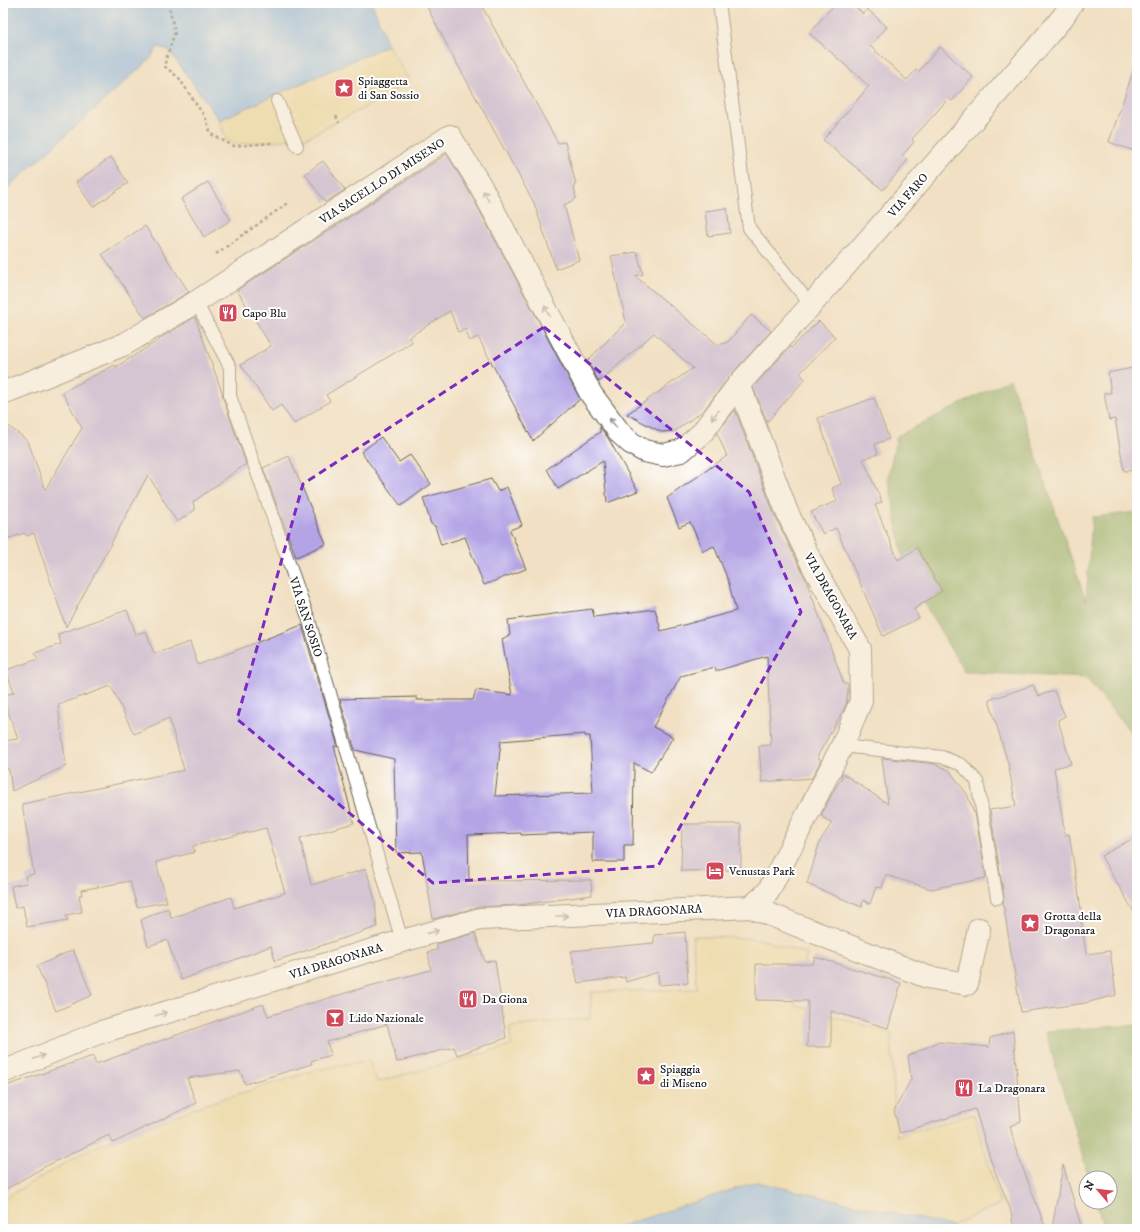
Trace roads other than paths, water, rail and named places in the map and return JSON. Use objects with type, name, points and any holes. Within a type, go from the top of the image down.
[{"type":"street","name":"VIA FARO","points":[[739,384],[811,305],[1063,18],[1072,3]]},
{"type":"street","name":"VIA SACELLO DI MISENO","points":[[3,393],[125,344],[196,302],[450,136],[480,185],[591,394],[620,433],[631,443],[644,451],[663,454],[681,451],[701,434],[739,384]]},
{"type":"street","name":"VIA DRAGONARA","points":[[3,1072],[98,1033],[402,940],[480,919],[751,907],[768,892],[842,746],[861,701],[860,649],[815,570],[787,512],[739,384]]},
{"type":"street","points":[[751,907],[927,977],[967,984],[979,929]]},
{"type":"lane","points":[[719,3],[749,228],[811,305]]},
{"type":"lane","points":[[277,101],[296,144]]},
{"type":"lane","name":"VIA SAN SOSIO","points":[[196,302],[230,367],[230,396],[308,617],[402,940]]},
{"type":"lane","points":[[842,746],[942,757],[962,765],[977,781],[997,898]]},
{"type":"water","points":[[3,3],[372,3],[388,45],[219,120],[169,50],[158,47],[150,59],[3,192]]},
{"type":"water","points":[[756,1182],[951,1226],[951,1229],[612,1229]]},
{"type":"place","name":"Spiaggetta di San Sossio","points":[[344,88]]},
{"type":"place","name":"Capo Blu","points":[[228,313]]},
{"type":"place","name":"Venustas Park","points":[[715,871]]},
{"type":"place","name":"Grotta della Dragonara","points":[[1030,923]]},
{"type":"place","name":"Da Giona","points":[[468,999]]},
{"type":"place","name":"Lido Nazionale","points":[[335,1018]]},
{"type":"place","name":"Spiaggia di Miseno","points":[[646,1076]]},
{"type":"place","name":"La Dragonara","points":[[964,1088]]}]
